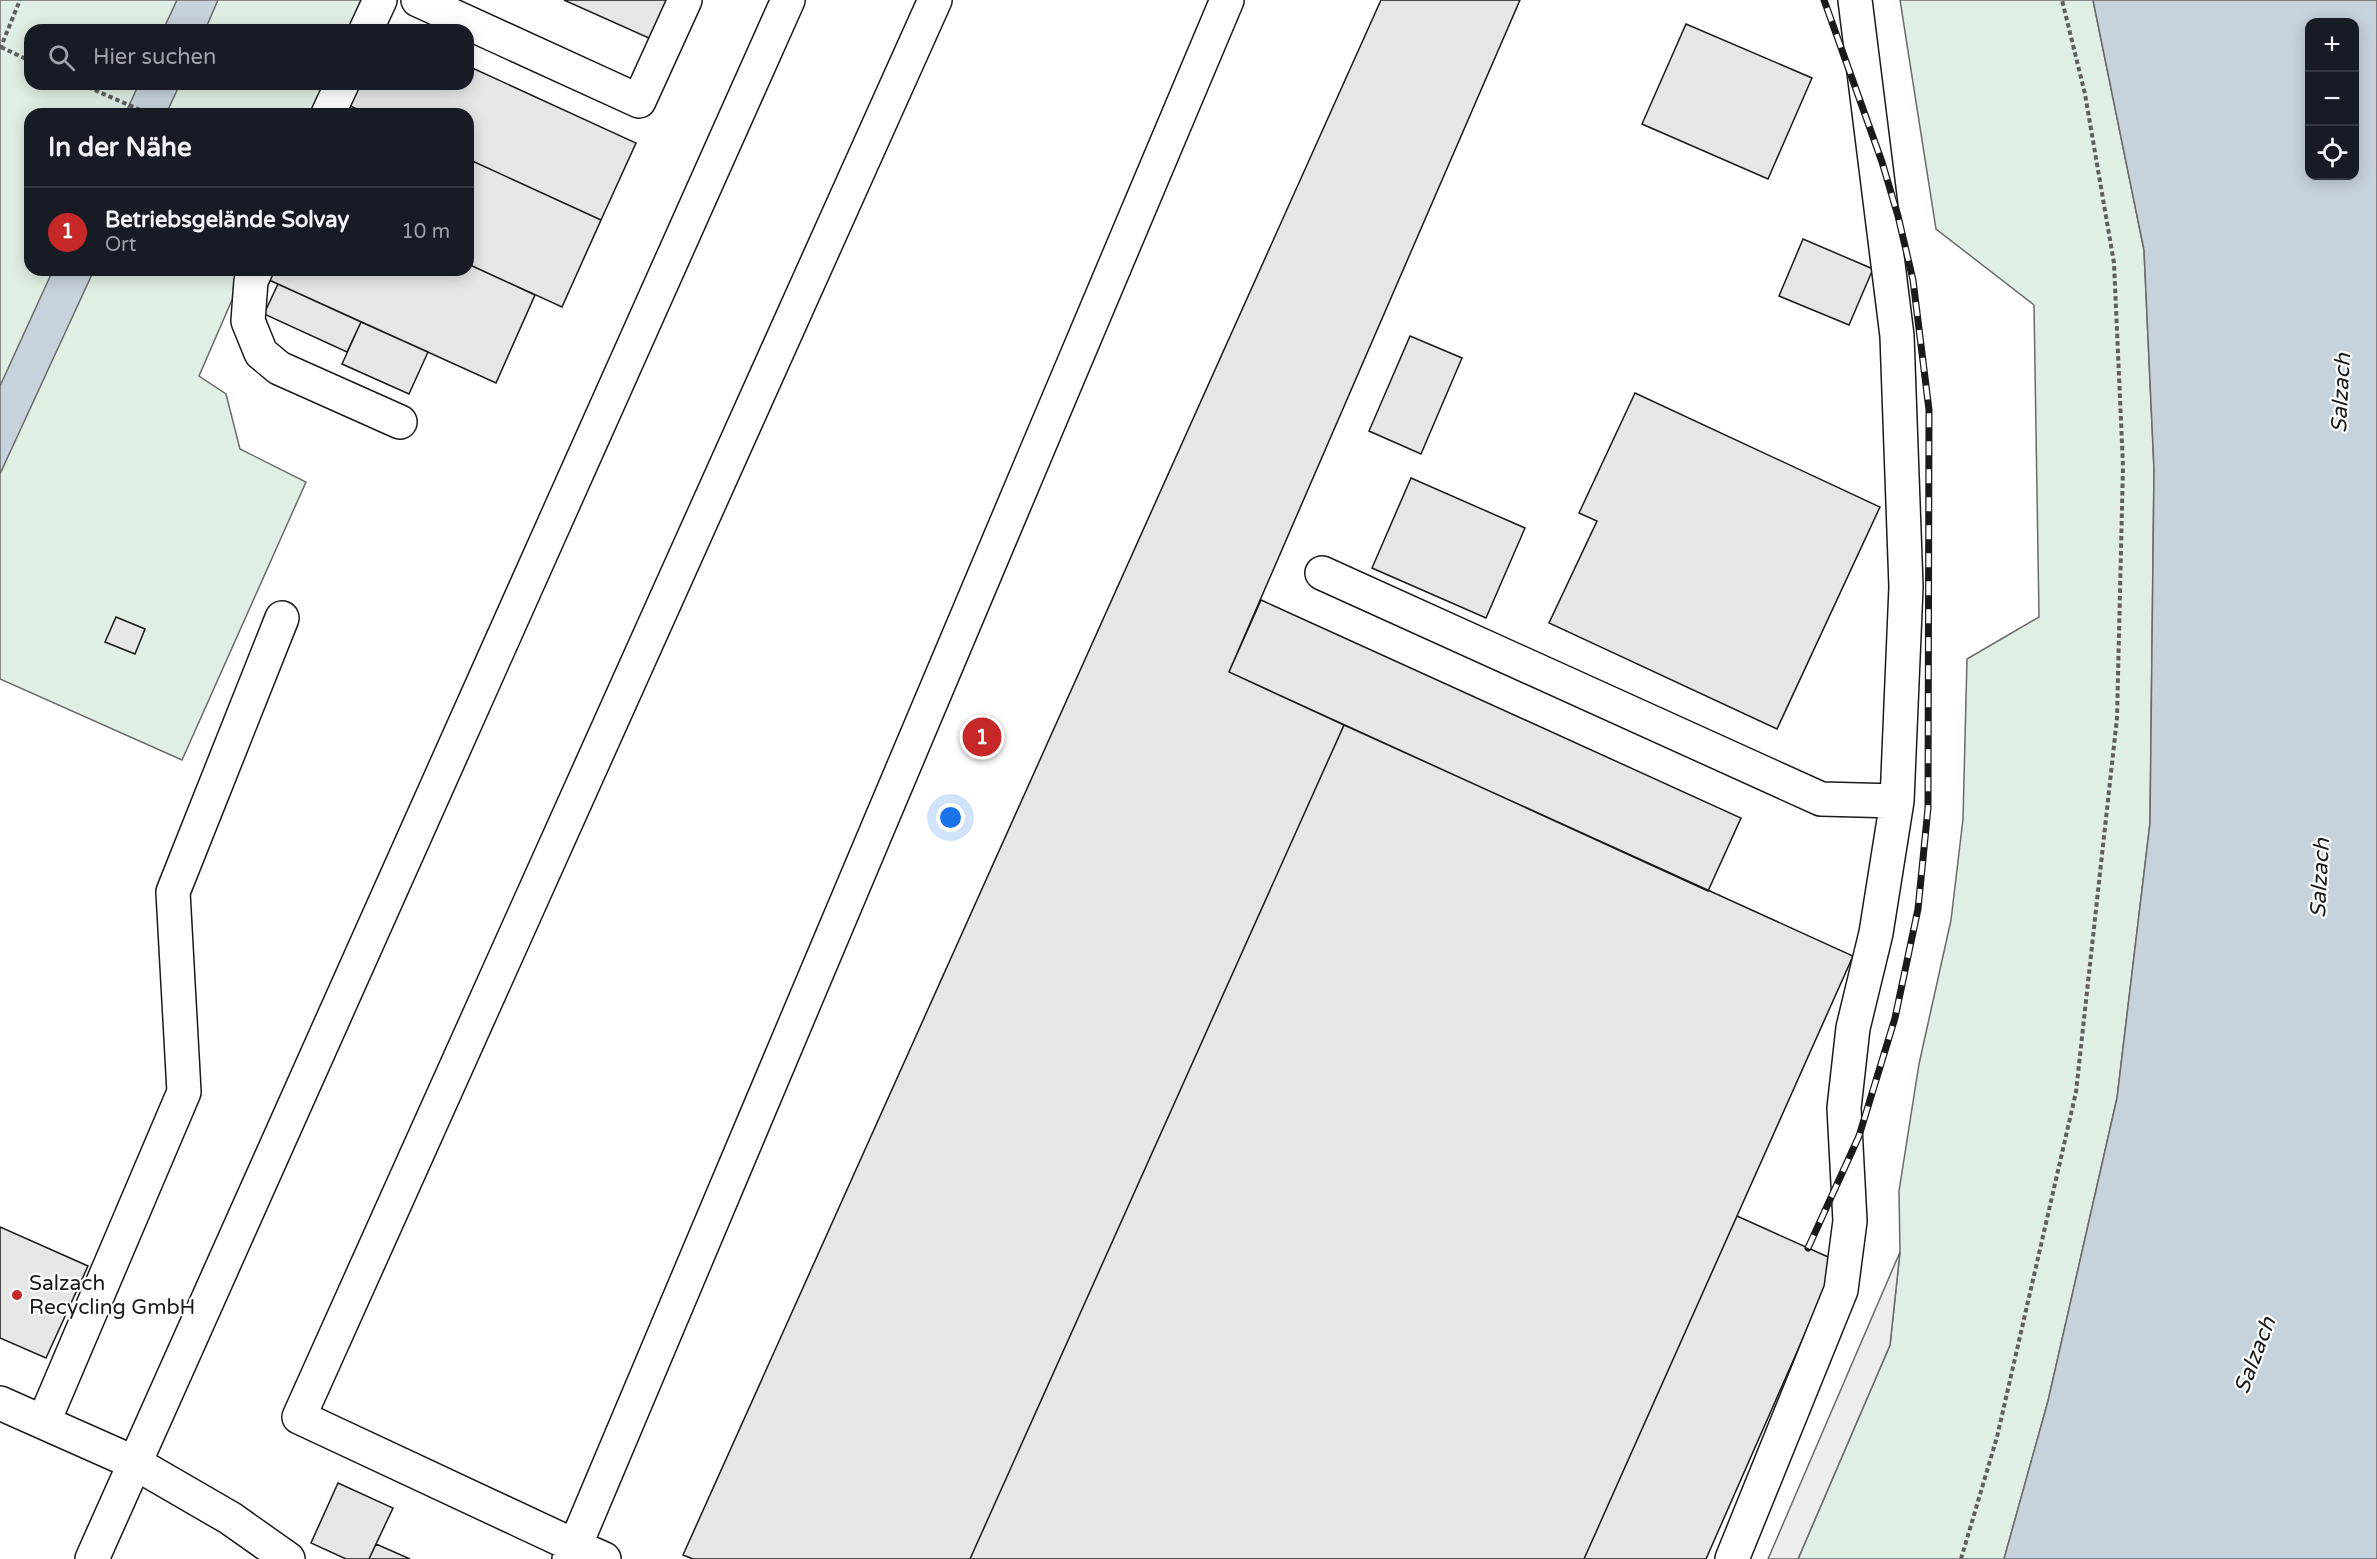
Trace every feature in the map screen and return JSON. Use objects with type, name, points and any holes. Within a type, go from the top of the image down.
[{"type":"lane","points":[[369,24],[380,0]]},
{"type":"lane","points":[[418,0],[471,24]]},
{"type":"lane","points":[[474,26],[639,101],[685,0]]},
{"type":"lane","points":[[92,1559],[788,0]]},
{"type":"lane","points":[[604,1559],[572,1552],[299,1417],[935,0]]},
{"type":"lane","points":[[572,1552],[1227,0]]},
{"type":"lane","points":[[1732,1559],[1841,1290],[1850,1221],[1844,1108],[1853,1028],[1876,933],[1897,801],[1906,587],[1897,336],[1855,0]]},
{"type":"lane","points":[[331,108],[339,90]]},
{"type":"lane","points":[[253,276],[248,321],[261,352],[279,368],[400,422]]},
{"type":"lane","points":[[1322,573],[1821,799],[1897,801]]},
{"type":"lane","points":[[44,1421],[184,1092],[173,892],[282,618]]},
{"type":"lane","points":[[0,1403],[135,1463],[230,1518],[288,1559]]},
{"type":"path","points":[[20,0],[0,48],[24,58]]},
{"type":"path","points":[[1961,1559],[1997,1437],[2076,1092],[2117,718],[2123,466],[2114,263],[2085,94],[2062,0]]},
{"type":"path","points":[[95,90],[136,108]]},
{"type":"green space","points":[[0,0],[362,0],[352,24],[24,24],[24,90],[322,90],[315,108],[24,108],[24,276],[242,276],[199,376],[226,394],[240,449],[306,482],[182,760],[0,679]]},
{"type":"green space","points":[[1900,0],[2093,0],[2144,250],[2154,469],[2150,823],[2117,1098],[2048,1401],[2004,1559],[1798,1559],[1890,1345],[1900,1252],[1899,1191],[1919,1064],[1951,920],[1963,819],[1967,659],[2039,617],[2034,305],[1936,229]]},
{"type":"shaded area","points":[[1900,1252],[1890,1345],[1798,1559],[1768,1559]]},
{"type":"water","points":[[177,0],[218,0],[208,24],[166,24]]},
{"type":"water","name":"Salzach","points":[[2093,0],[2377,0],[2377,1559],[2004,1559],[2048,1401],[2117,1098],[2150,823],[2154,469],[2144,250]]},
{"type":"water","points":[[136,90],[177,90],[169,108],[128,108]]},
{"type":"water","points":[[50,276],[91,276],[0,474],[0,386]]},
{"type":"building","points":[[564,0],[668,0],[651,39]]},
{"type":"building","points":[[1381,0],[1520,0],[1229,672],[1344,725],[970,1559],[693,1559],[683,1555]]},
{"type":"building","points":[[1686,24],[1812,78],[1768,179],[1642,124]]},
{"type":"building","points":[[474,69],[636,143],[601,220],[474,162],[474,108],[355,108],[348,105],[354,90],[474,90]]},
{"type":"building","points":[[474,162],[601,220],[562,307],[474,267]]},
{"type":"building","points":[[1803,239],[1873,269],[1849,325],[1779,296]]},
{"type":"building","points":[[474,267],[535,295],[496,383],[269,280],[271,276],[474,276]]},
{"type":"building","points":[[278,284],[361,322],[347,352],[264,314]]},
{"type":"building","points":[[361,322],[428,352],[409,394],[342,364]]},
{"type":"building","points":[[1410,336],[1462,358],[1421,454],[1369,431]]},
{"type":"building","points":[[1635,393],[1880,507],[1777,729],[1549,623],[1597,521],[1579,513]]},
{"type":"building","points":[[1411,478],[1525,528],[1486,618],[1372,568]]},
{"type":"building","points":[[1261,600],[1741,818],[1708,891],[1229,672]]},
{"type":"building","points":[[116,617],[145,629],[135,654],[105,642]]},
{"type":"building","points":[[1344,725],[1853,956],[1584,1559],[970,1559]]},
{"type":"building","points":[[1737,1216],[1837,1261],[1706,1559],[1584,1559]]},
{"type":"building","points":[[0,1227],[88,1266],[46,1358],[0,1338]]},
{"type":"building","points":[[338,1483],[393,1508],[369,1559],[346,1559],[311,1543]]},
{"type":"building","points":[[376,1544],[410,1559],[369,1559]]},
{"type":"railway","points":[[1808,1248],[1859,1136],[1895,1018],[1918,909],[1928,808],[1929,410],[1913,280],[1882,162],[1824,0]]},
{"type":"place","name":"Betriebsgelände Solvay","points":[[982,737]]},
{"type":"place","name":"Salzach Recycling GmbH","points":[[17,1295]]}]
